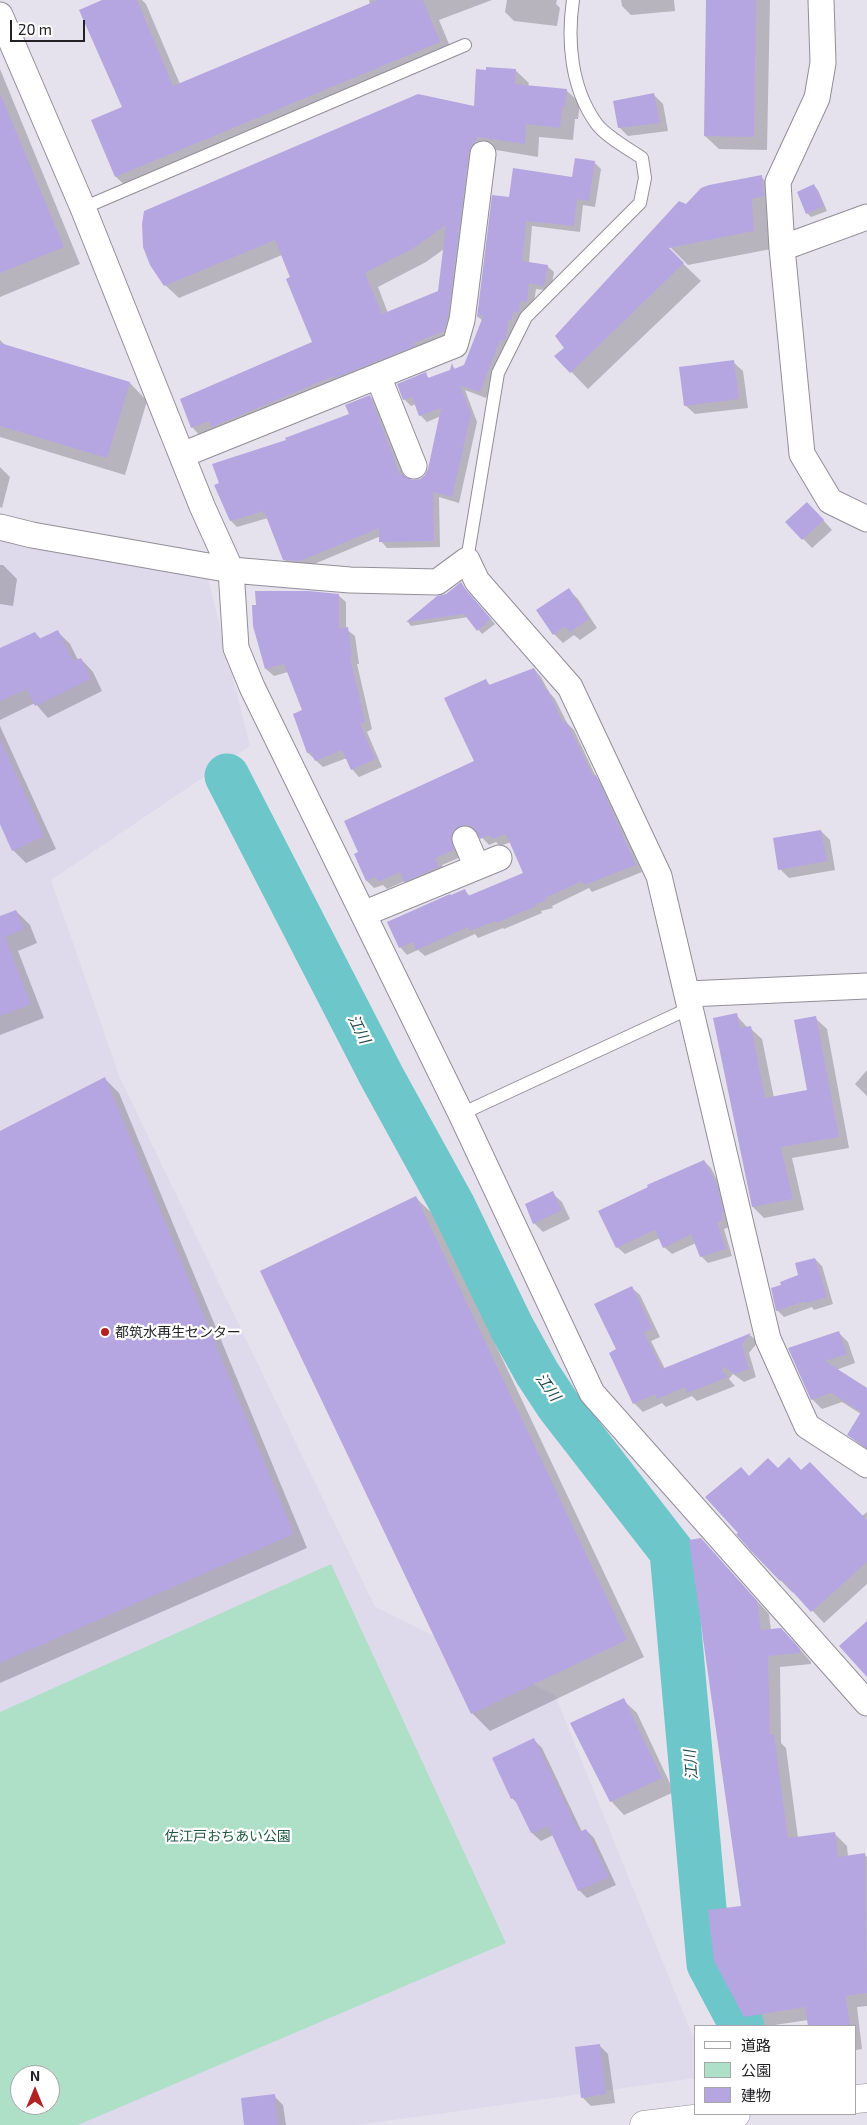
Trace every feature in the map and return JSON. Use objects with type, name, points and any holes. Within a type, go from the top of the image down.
[{"type":"main road","points":[[644,2125],[728,2115]]},
{"type":"street","points":[[821,0],[823,63],[817,98],[778,182],[782,248],[802,454],[830,501],[867,519]]},
{"type":"street","points":[[0,15],[83,208],[182,455],[231,570],[236,648],[252,687],[461,1114],[592,1393],[867,1703]]},
{"type":"street","points":[[182,455],[456,345],[462,320],[482,154]]},
{"type":"street","points":[[782,248],[867,217]]},
{"type":"street","points":[[378,376],[414,466]]},
{"type":"street","points":[[0,527],[32,535],[231,570],[350,580],[437,582],[467,560],[477,581],[570,687],[659,876],[768,1339],[807,1426],[867,1465]]},
{"type":"street","points":[[363,914],[488,862],[465,839]]},
{"type":"street","points":[[689,1001],[867,986]]},
{"type":"lane","points":[[467,560],[498,373],[526,316],[640,203],[645,178],[642,158],[597,125],[578,92],[571,51],[570,21],[572,0]]},
{"type":"lane","points":[[83,208],[465,45]]},
{"type":"lane","points":[[461,1114],[689,1001]]},
{"type":"shaded area","points":[[0,541],[208,579],[250,746],[51,880],[120,1078],[375,1607],[555,1695],[694,2039],[694,2078],[357,2125],[0,2125]]},
{"type":"green space","name":"佐江戸おちあい公園","points":[[331,1564],[506,1943],[78,2125],[0,2125],[0,1712]]},
{"type":"building","points":[[102,0],[137,0],[173,86],[378,0],[423,0],[440,42],[115,177],[91,120],[122,107],[79,10]]},
{"type":"building","points":[[706,0],[756,0],[754,137],[704,136]]},
{"type":"building","points":[[486,67],[516,69],[515,84],[567,89],[565,107],[562,107],[560,128],[526,124],[525,144],[477,137],[471,146],[448,317],[444,331],[414,343],[415,346],[335,378],[334,376],[212,427],[209,421],[191,428],[180,399],[312,342],[286,279],[290,277],[275,240],[164,286],[150,265],[143,247],[142,224],[144,211],[418,94],[474,106],[476,69],[486,70]],"holes":[[[446,225],[438,291],[382,314],[365,273],[412,249]]]},
{"type":"building","points":[[0,93],[64,247],[0,273]]},
{"type":"building","points":[[654,93],[660,123],[618,128],[613,101]]},
{"type":"building","points":[[575,158],[595,161],[589,201],[577,199],[574,226],[526,221],[522,261],[548,265],[544,286],[529,283],[527,302],[520,301],[519,312],[513,312],[512,320],[508,320],[505,341],[500,340],[480,392],[460,385],[471,414],[452,497],[433,492],[434,541],[379,542],[379,528],[300,561],[283,560],[264,511],[230,521],[214,485],[219,483],[212,464],[286,440],[285,438],[349,414],[345,405],[370,395],[400,475],[402,474],[412,480],[420,479],[425,475],[428,469],[441,408],[419,416],[412,397],[403,400],[397,384],[426,372],[428,378],[450,370],[452,363],[454,369],[464,365],[484,314],[477,317],[492,195],[509,197],[513,168],[572,177]]},
{"type":"building","points":[[762,175],[764,196],[752,199],[754,231],[669,248],[684,263],[570,373],[554,356],[564,348],[555,336],[679,201],[686,204],[701,188],[709,185]]},
{"type":"building","points":[[814,184],[824,206],[806,214],[797,192]]},
{"type":"building","points":[[0,343],[130,382],[107,458],[0,426]]},
{"type":"building","points":[[734,360],[739,399],[684,406],[679,367]]},
{"type":"building","points":[[807,502],[824,520],[802,540],[785,522]]},
{"type":"building","points":[[461,582],[491,619],[477,631],[464,614],[406,622],[437,596],[446,594]]},
{"type":"building","points":[[569,588],[589,619],[570,632],[565,626],[553,635],[536,610]]},
{"type":"building","points":[[255,591],[309,591],[339,594],[339,629],[348,627],[352,656],[350,657],[365,722],[360,724],[375,759],[351,770],[342,750],[315,761],[311,752],[307,753],[293,714],[302,710],[284,664],[265,669],[253,626],[252,605],[256,605]]},
{"type":"building","points":[[58,630],[73,661],[81,658],[91,679],[35,706],[27,689],[0,701],[0,648],[35,632],[39,639]]},
{"type":"building","points":[[534,668],[546,691],[548,690],[563,723],[566,721],[593,776],[596,775],[636,865],[584,885],[582,881],[545,898],[547,900],[535,904],[536,906],[496,923],[495,921],[470,931],[468,927],[416,950],[413,942],[399,948],[387,922],[450,894],[465,889],[468,896],[523,873],[506,834],[492,839],[490,835],[480,839],[473,827],[467,825],[460,826],[454,830],[451,837],[454,850],[435,858],[439,867],[404,882],[400,872],[378,882],[376,877],[366,881],[354,854],[358,852],[344,821],[474,761],[444,698],[486,679],[489,685]]},
{"type":"building","points":[[0,739],[44,836],[12,851],[0,824]]},
{"type":"building","points":[[821,830],[827,861],[778,870],[773,838]]},
{"type":"building","points":[[16,910],[24,929],[5,937],[31,1004],[0,1016],[0,916]]},
{"type":"building","points":[[737,1013],[740,1028],[751,1026],[765,1098],[807,1090],[794,1020],[816,1016],[839,1137],[781,1147],[793,1199],[752,1207],[713,1018]]},
{"type":"building","name":"都筑水再生センター","points":[[105,1077],[294,1534],[0,1663],[0,1131]]},
{"type":"building","points":[[704,1160],[717,1185],[724,1213],[722,1213],[723,1220],[717,1222],[726,1249],[700,1257],[691,1234],[663,1248],[655,1230],[616,1248],[598,1211],[648,1187],[647,1185]]},
{"type":"building","points":[[553,1191],[562,1210],[533,1224],[525,1204]]},
{"type":"building","points":[[416,1196],[627,1640],[471,1714],[260,1271]]},
{"type":"building","points":[[815,1258],[827,1297],[806,1303],[805,1301],[776,1311],[771,1288],[781,1285],[780,1282],[798,1275],[795,1263]]},
{"type":"building","points":[[632,1286],[652,1328],[644,1333],[662,1369],[751,1333],[742,1344],[749,1369],[735,1374],[724,1367],[721,1370],[728,1377],[687,1393],[685,1387],[657,1399],[655,1394],[633,1404],[609,1353],[616,1349],[594,1304]]},
{"type":"building","points":[[839,1331],[847,1354],[825,1361],[867,1388],[867,1448],[847,1435],[861,1412],[831,1393],[811,1400],[788,1348]]},
{"type":"building","points":[[789,1457],[801,1470],[810,1462],[867,1520],[867,1562],[811,1612],[782,1580],[780,1581],[751,1551],[736,1534],[738,1533],[705,1497],[741,1467],[749,1476],[768,1458],[778,1468]]},
{"type":"building","points":[[701,1538],[757,1601],[761,1630],[781,1628],[800,1649],[800,1653],[768,1656],[770,1735],[774,1734],[788,1838],[835,1832],[838,1857],[865,1853],[867,1993],[846,1996],[850,2025],[808,2025],[805,2007],[744,2017],[714,1961],[708,1910],[741,1906],[689,1540]]},
{"type":"building","points":[[867,1621],[867,1677],[839,1646]]},
{"type":"building","points":[[624,1698],[662,1778],[610,1802],[570,1723]]},
{"type":"building","points":[[534,1738],[579,1832],[586,1829],[609,1877],[578,1891],[548,1826],[531,1833],[514,1798],[511,1799],[492,1758]]},
{"type":"building","points":[[600,2044],[606,2094],[581,2098],[575,2047]]},
{"type":"building","points":[[275,2094],[278,2125],[244,2125],[241,2098]]},
{"type":"waterway","name":"江川","points":[[227,776],[382,1077],[453,1206],[512,1328],[537,1373],[558,1405],[672,1552],[709,1964],[741,2025]]},
{"type":"place","name":"都筑水再生センター","points":[[105,1332]]}]
